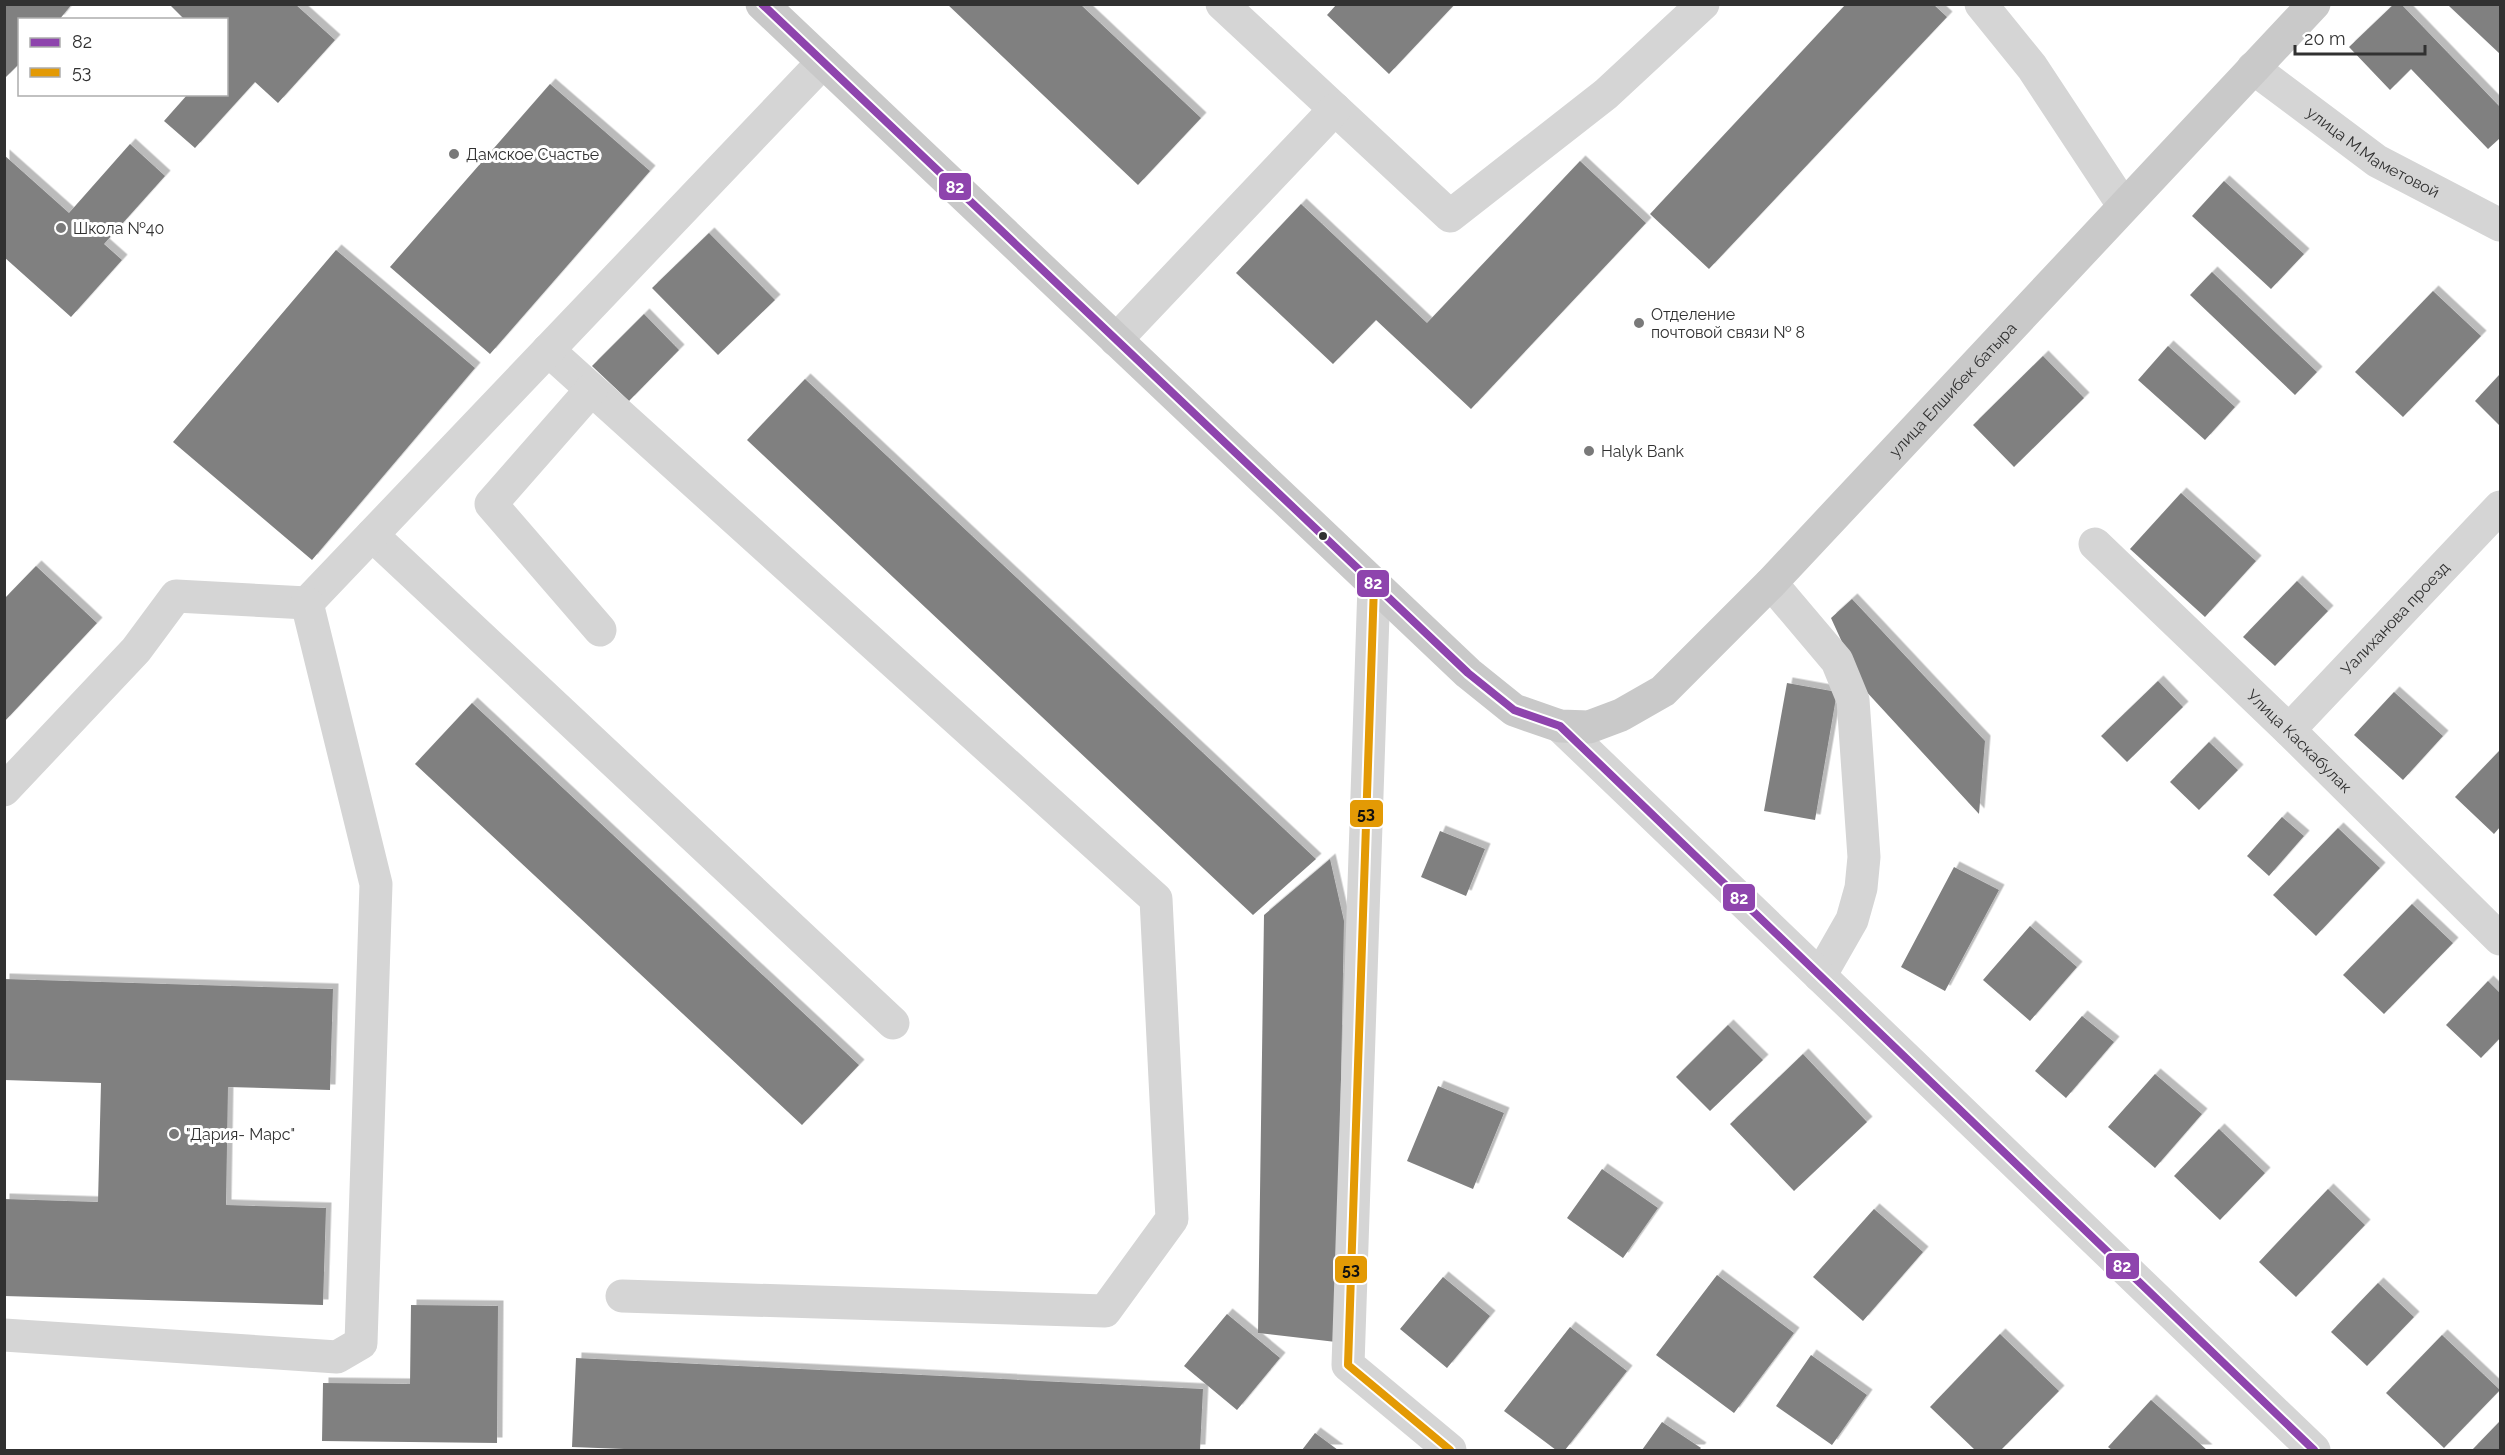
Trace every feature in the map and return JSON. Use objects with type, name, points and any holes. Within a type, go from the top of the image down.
[{"type":"main road","name":"улица Елшибек батыра","points":[[762,4],[1468,673],[1514,710],[1560,726],[1589,727],[1621,715],[1663,691],[1771,584],[2123,205],[2314,4]]},
{"type":"street","points":[[1234,8],[1335,109],[1450,216],[1606,94],[1703,4]]},
{"type":"street","points":[[1981,4],[2032,67],[2123,205]]},
{"type":"street","points":[[4,790],[136,650],[176,596],[307,603],[823,62]]},
{"type":"street","name":"улица М.Маметовой","points":[[2253,69],[2377,161],[2500,225]]},
{"type":"street","points":[[1116,340],[1335,109]]},
{"type":"street","points":[[548,350],[1156,899],[1172,1219],[1105,1311],[622,1296]]},
{"type":"street","points":[[591,390],[491,504],[600,630]]},
{"type":"street","name":"Уалиханова проезд","points":[[2289,730],[2500,507]]},
{"type":"street","points":[[372,535],[893,1023]]},
{"type":"street","name":"Улица Каскабулак","points":[[2096,544],[2289,730],[2500,939]]},
{"type":"street","points":[[1771,584],[1837,661],[1853,700],[1864,856],[1861,888],[1852,920],[1820,976]]},
{"type":"street","points":[[1374,585],[1348,1365],[1450,1450]]},
{"type":"street","points":[[4,1335],[337,1357],[361,1343],[376,884],[307,603]]},
{"type":"street","points":[[1560,726],[2314,1450]]},
{"type":"building","points":[[4,4],[72,4],[61,18],[18,18],[18,65],[4,79]]},
{"type":"building","points":[[169,4],[295,4],[335,40],[278,103],[255,82],[195,148],[164,121],[186,96],[228,96],[228,18],[183,18]]},
{"type":"building","points":[[947,4],[1080,4],[1201,118],[1138,185]]},
{"type":"building","points":[[1337,4],[1455,4],[1389,74],[1327,15]]},
{"type":"building","points":[[1846,4],[1933,4],[1947,17],[1709,269],[1650,214]]},
{"type":"building","points":[[2394,4],[2401,4],[2500,107],[2500,138],[2488,149],[2411,69],[2390,90],[2349,47]]},
{"type":"building","points":[[2451,4],[2500,4],[2500,54],[2449,6]]},
{"type":"building","points":[[550,84],[650,171],[490,354],[390,267]]},
{"type":"building","name":"Школа №40","points":[[130,144],[165,176],[104,244],[122,260],[71,317],[4,257],[4,155],[69,213]]},
{"type":"building","points":[[1580,161],[1646,223],[1471,409],[1376,320],[1333,364],[1236,273],[1301,204],[1427,323]]},
{"type":"building","points":[[2224,181],[2304,254],[2271,289],[2192,216]]},
{"type":"building","points":[[709,233],[775,300],[718,355],[652,288]]},
{"type":"building","points":[[336,250],[475,368],[312,560],[173,442]]},
{"type":"building","points":[[2212,272],[2317,372],[2295,395],[2190,295]]},
{"type":"building","points":[[2433,291],[2481,336],[2403,417],[2355,372]]},
{"type":"building","points":[[644,314],[679,350],[629,401],[592,366]]},
{"type":"building","points":[[2168,346],[2235,407],[2205,440],[2138,380]]},
{"type":"building","points":[[2043,356],[2084,398],[2014,467],[1973,425]]},
{"type":"building","points":[[2500,374],[2500,426],[2475,401]]},
{"type":"building","points":[[805,379],[1316,859],[1253,915],[747,440]]},
{"type":"building","points":[[2181,493],[2256,561],[2205,617],[2130,549]]},
{"type":"building","points":[[36,566],[97,623],[4,722],[4,599]]},
{"type":"building","points":[[2297,581],[2328,611],[2275,666],[2243,637]]},
{"type":"building","points":[[1852,599],[1985,741],[1979,814],[1863,688],[1831,618]]},
{"type":"building","points":[[2158,681],[2183,707],[2127,762],[2101,736]]},
{"type":"building","points":[[1787,683],[1837,692],[1815,820],[1764,811]]},
{"type":"building","points":[[2394,692],[2443,736],[2403,780],[2354,735]]},
{"type":"building","points":[[472,703],[859,1065],[802,1125],[415,764]]},
{"type":"building","points":[[2209,742],[2238,770],[2199,810],[2170,782]]},
{"type":"building","points":[[2500,750],[2500,827],[2494,834],[2455,797]]},
{"type":"building","points":[[2282,817],[2304,836],[2269,876],[2247,856]]},
{"type":"building","points":[[2338,828],[2380,868],[2316,936],[2273,895]]},
{"type":"building","points":[[1440,831],[1485,849],[1466,896],[1421,877]]},
{"type":"building","points":[[1330,859],[1344,921],[1336,1342],[1258,1333],[1264,915]]},
{"type":"building","points":[[1954,867],[1999,890],[1945,991],[1901,967]]},
{"type":"building","points":[[2412,904],[2453,943],[2384,1014],[2343,975]]},
{"type":"building","points":[[2030,926],[2077,967],[2030,1021],[1983,980]]},
{"type":"building","points":[[4,979],[333,989],[330,1090],[228,1087],[226,1205],[326,1208],[323,1305],[4,1296],[4,1199],[98,1202],[101,1083],[4,1080]]},
{"type":"building","points":[[2488,981],[2500,993],[2500,1038],[2481,1058],[2446,1025]]},
{"type":"building","points":[[2082,1016],[2114,1042],[2066,1098],[2035,1071]]},
{"type":"building","points":[[1728,1025],[1763,1060],[1710,1111],[1676,1077]]},
{"type":"building","points":[[1803,1054],[1867,1122],[1794,1191],[1730,1124]]},
{"type":"building","points":[[2155,1074],[2202,1114],[2155,1168],[2108,1127]]},
{"type":"building","points":[[1438,1086],[1504,1113],[1473,1189],[1407,1161]]},
{"type":"building","points":[[2219,1129],[2265,1173],[2220,1220],[2174,1176]]},
{"type":"building","points":[[1602,1169],[1658,1208],[1623,1258],[1567,1218]]},
{"type":"building","points":[[2328,1189],[2365,1225],[2296,1297],[2259,1262]]},
{"type":"building","points":[[1874,1209],[1923,1252],[1863,1321],[1813,1277]]},
{"type":"building","points":[[1717,1275],[1794,1333],[1734,1413],[1656,1355]]},
{"type":"building","points":[[1443,1277],[1490,1316],[1447,1368],[1400,1329]]},
{"type":"building","points":[[2378,1283],[2414,1317],[2367,1366],[2331,1332]]},
{"type":"building","points":[[411,1305],[498,1306],[497,1443],[322,1441],[323,1383],[410,1384]]},
{"type":"building","points":[[1227,1314],[1280,1358],[1237,1410],[1184,1366]]},
{"type":"building","points":[[1570,1327],[1627,1371],[1565,1450],[1556,1450],[1504,1411]]},
{"type":"building","points":[[2000,1334],[2059,1391],[2001,1450],[1975,1450],[1930,1407]]},
{"type":"building","points":[[2442,1335],[2500,1390],[2444,1448],[2386,1393]]},
{"type":"building","points":[[1811,1355],[1867,1395],[1832,1445],[1776,1406]]},
{"type":"building","points":[[576,1358],[1203,1389],[1200,1450],[650,1450],[572,1447]]},
{"type":"building","points":[[2151,1400],[2207,1450],[2112,1450],[2108,1447]]},
{"type":"building","points":[[2500,1421],[2500,1450],[2472,1450]]},
{"type":"building","points":[[1662,1422],[1701,1448],[1699,1450],[1642,1450]]},
{"type":"building","points":[[1315,1433],[1338,1450],[1302,1450]]},
{"type":"transit line","name":"82","points":[[762,4],[1468,673],[1514,710],[1560,726],[2314,1450]]},
{"type":"transit line","name":"53","points":[[1374,585],[1348,1365],[1450,1450]]},
{"type":"place","name":"Дамское Счастье","points":[[454,154]]},
{"type":"place","name":"Школа №40","points":[[61,228]]},
{"type":"place","name":"Отделение почтовой связи № 8","points":[[1639,323]]},
{"type":"place","name":"Halyk Bank","points":[[1589,451]]},
{"type":"place","name":"\"Дария- Марс\"","points":[[174,1134]]}]
